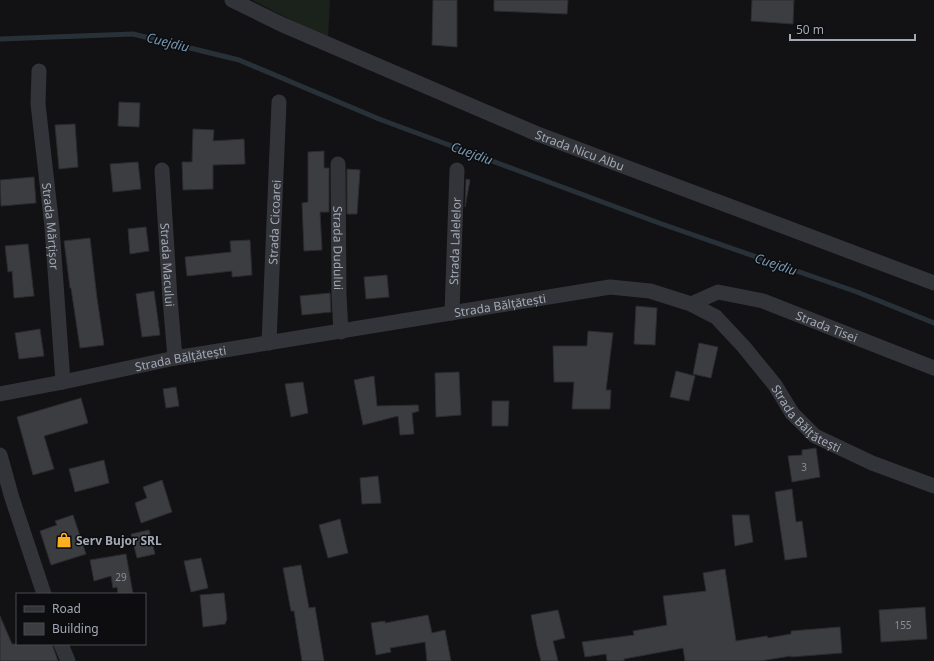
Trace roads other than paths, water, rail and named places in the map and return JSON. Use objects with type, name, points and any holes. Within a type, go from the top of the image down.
[{"type":"street","name":"Strada Nicu Albu","points":[[232,0],[283,25],[535,133],[934,283]]},
{"type":"street","name":"Strada Mărțișor","points":[[39,71],[38,104],[52,227],[64,382]]},
{"type":"street","name":"Strada Cicoarei","points":[[268,343],[279,102]]},
{"type":"street","name":"Strada Dudului","points":[[338,164],[339,296],[341,332]]},
{"type":"street","name":"Strada Macului","points":[[162,170],[175,358]]},
{"type":"street","name":"Strada Lalelelor","points":[[452,313],[457,170]]},
{"type":"street","name":"Strada Bălțătești","points":[[0,394],[175,358],[610,287],[650,291],[691,304],[716,317],[775,385],[792,412],[815,436],[872,463],[934,486]]},
{"type":"street","name":"Strada Tisei","points":[[691,304],[718,292],[763,302],[934,368]]},
{"type":"street","points":[[0,455],[12,498],[44,593]]},
{"type":"street","points":[[61,645],[68,661]]},
{"type":"waterway","name":"Cuejdiu","points":[[0,39],[133,34],[239,60],[379,119],[659,223],[857,292],[934,323]]},
{"type":"place","name":"Serv Bujor SRL","points":[[64,540]]}]
